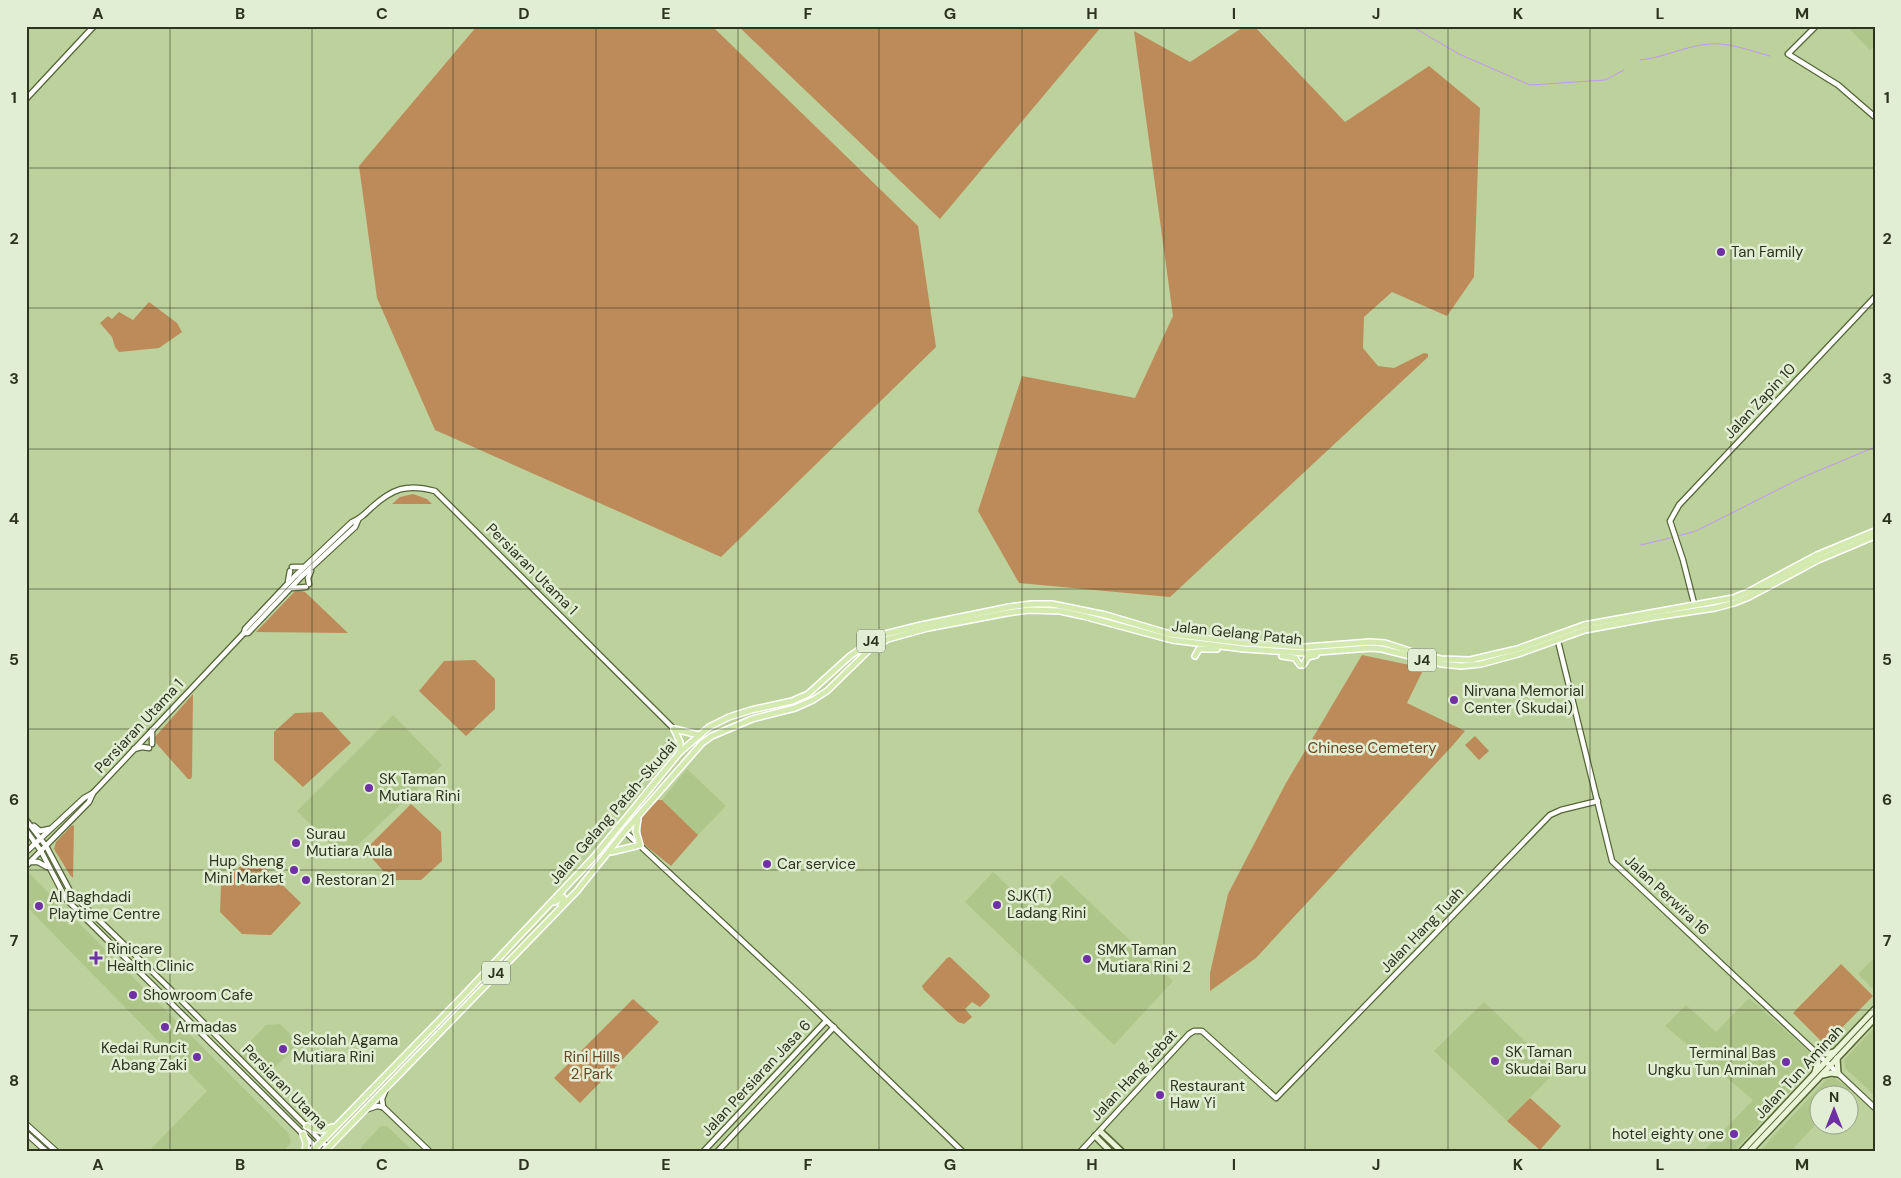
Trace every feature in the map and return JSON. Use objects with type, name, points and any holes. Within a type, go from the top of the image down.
[{"type":"main road","name":"J4","points":[[1557,638],[1584,625],[1733,598],[1748,592],[1809,559],[1875,531]]},
{"type":"main road","name":"J4","points":[[1557,638],[1585,630],[1734,603],[1749,597],[1793,572],[1875,536]]},
{"type":"main road","points":[[1035,604],[1054,607],[1060,611],[1070,609],[1085,610]]},
{"type":"main road","name":"Jalan Gelang Patah-Skudai","points":[[311,1152],[462,997],[593,858],[663,770],[699,735],[729,717],[792,701],[808,694],[850,656],[881,635],[921,624],[1009,607],[1035,604],[1066,606]]},
{"type":"main road","name":"Jalan Gelang Patah","points":[[1066,606],[1170,634],[1244,643],[1302,647],[1370,642],[1385,643],[1422,655],[1460,660],[1481,658],[1557,638]]},
{"type":"main road","name":"Jalan Gelang Patah-Skudai","points":[[324,1150],[577,891],[625,831],[702,743],[712,736],[752,719],[795,708],[813,700],[827,691],[870,649],[880,642],[911,632],[1007,613],[1029,610],[1060,611]]},
{"type":"main road","name":"Jalan Gelang Patah","points":[[1060,611],[1172,640],[1264,651],[1301,653],[1371,648],[1423,660],[1461,666],[1481,664],[1557,638]]},
{"type":"main road","points":[[1195,656],[1199,648],[1235,648]]},
{"type":"main road","points":[[1264,651],[1295,658],[1302,665],[1308,657],[1326,652]]},
{"type":"main road","points":[[674,729],[699,735]]},
{"type":"main road","points":[[674,729],[680,742],[680,752]]},
{"type":"main road","points":[[608,854],[640,844],[636,828],[639,815]]},
{"type":"main road","points":[[543,909],[563,897],[562,904],[552,916]]},
{"type":"main road","name":"Jalan Tun Aminah","points":[[1828,1064],[1838,1049],[1875,1009]]},
{"type":"main road","name":"Jalan Tun Aminah","points":[[1741,1152],[1875,1018]]},
{"type":"main road","points":[[1838,1049],[1826,1054],[1816,1053],[1818,1062],[1817,1075],[1827,1073],[1838,1074],[1836,1067],[1838,1057]]},
{"type":"main road","name":"Jalan Tun Aminah","points":[[1749,1152],[1817,1075]]},
{"type":"main road","points":[[307,1126],[325,1131],[338,1124]]},
{"type":"main road","points":[[1100,1131],[1122,1152]]},
{"type":"main road","points":[[303,1134],[306,1143],[305,1152]]},
{"type":"main road","points":[[1094,1136],[1111,1152]]},
{"type":"street","points":[[26,99],[94,26]]},
{"type":"street","points":[[1816,26],[1788,54],[1838,85],[1875,117]]},
{"type":"street","name":"Jalan Zapin 10","points":[[1694,604],[1676,536],[1670,521],[1676,508],[1875,298]]},
{"type":"street","name":"Persiaran Utama 1","points":[[26,852],[84,798],[93,793],[244,633],[245,629],[287,588],[355,527],[358,520],[392,492],[406,487],[422,487],[435,491],[674,729]]},
{"type":"street","points":[[310,566],[307,586],[287,588],[291,569],[310,566]]},
{"type":"street","points":[[1694,604],[1696,611]]},
{"type":"street","name":"Jalan Perwira 16","points":[[1557,638],[1612,861],[1875,1108]]},
{"type":"street","points":[[134,748],[150,746],[152,729]]},
{"type":"street","name":"Persiaran Utama 1","points":[[28,864],[90,802],[93,793]]},
{"type":"street","name":"Jalan Hang Tuah","points":[[1276,1098],[1550,815],[1561,810],[1598,801]]},
{"type":"street","points":[[26,821],[38,830],[43,831],[64,817]]},
{"type":"street","name":"Persiaran Utama","points":[[26,821],[41,838],[71,892],[307,1126],[321,1141],[324,1150]]},
{"type":"street","points":[[620,826],[834,1027],[963,1152]]},
{"type":"street","name":"Persiaran Utama","points":[[26,830],[36,843],[66,899],[303,1134],[316,1146],[324,1150]]},
{"type":"street","points":[[28,864],[38,862],[50,869]]},
{"type":"street","name":"Jalan Persiaran Jasa 6","points":[[703,1152],[826,1021]]},
{"type":"street","name":"Jalan Persiaran Jasa 6","points":[[716,1152],[834,1027]]},
{"type":"street","name":"Jalan Hang Jebat","points":[[1080,1152],[1189,1034],[1198,1030],[1276,1098]]},
{"type":"street","points":[[383,1107],[382,1099],[388,1086]]},
{"type":"street","points":[[362,1111],[377,1106],[383,1107],[430,1152]]},
{"type":"street","points":[[26,1124],[57,1152]]},
{"type":"street","points":[[26,1133],[47,1152]]},
{"type":"shaded area","points":[[1847,26],[1875,26],[1875,45],[1870,50]]},
{"type":"shaded area","name":"SK Taman Mutiara Rini","points":[[393,715],[442,765],[344,858],[297,811]]},
{"type":"shaded area","points":[[687,769],[726,806],[698,835],[662,800]]},
{"type":"shaded area","points":[[26,870],[289,1134],[291,1142],[283,1152],[148,1152],[207,1091],[26,906]]},
{"type":"shaded area","name":"SMK Taman Mutiara Rini 2","points":[[993,872],[1030,907],[1061,875],[1173,981],[1114,1045],[965,902]]},
{"type":"shaded area","points":[[1875,957],[1875,991],[1858,974]]},
{"type":"shaded area","points":[[1749,998],[1814,1056],[1813,1067],[1733,1152],[1703,1152],[1753,1100],[1665,1026],[1686,1005],[1716,1032]]},
{"type":"shaded area","name":"SK Taman Skudai Baru","points":[[1484,1002],[1556,1071],[1507,1121],[1434,1051]]},
{"type":"shaded area","points":[[280,1024],[299,1043],[270,1072],[253,1054],[246,1061],[238,1054],[266,1025]]},
{"type":"shaded area","points":[[1875,1027],[1874,1095],[1845,1068],[1844,1060]]},
{"type":"shaded area","points":[[1834,1078],[1846,1086],[1820,1086],[1826,1080]]},
{"type":"shaded area","points":[[1808,1099],[1808,1133],[1790,1152],[1759,1152]]},
{"type":"shaded area","points":[[381,1126],[387,1126],[414,1152],[362,1152],[361,1147]]},
{"type":"green space","points":[[477,26],[712,26],[918,226],[936,347],[721,557],[435,430],[377,298],[359,166]]},
{"type":"green space","points":[[738,26],[1102,26],[940,219]]},
{"type":"green space","points":[[1245,26],[1254,26],[1345,122],[1429,66],[1480,108],[1474,277],[1447,316],[1392,292],[1364,317],[1363,348],[1378,366],[1394,368],[1424,353],[1428,354],[1428,357],[1170,597],[1019,583],[978,511],[1022,376],[1135,398],[1173,316],[1134,31],[1190,62]]},
{"type":"green space","points":[[149,302],[177,323],[182,332],[159,348],[119,352],[115,347],[112,337],[100,323],[108,316],[112,319],[119,312],[133,320]]},
{"type":"green space","points":[[413,494],[427,499],[432,504],[392,504],[400,497]]},
{"type":"green space","points":[[297,589],[305,592],[348,633],[256,632]]},
{"type":"green space","name":"Chinese Cemetery","points":[[1362,655],[1424,668],[1407,703],[1465,731],[1256,958],[1210,991],[1210,973],[1228,894],[1286,783]]},
{"type":"green space","points":[[475,660],[495,679],[495,709],[466,736],[419,691],[444,661]]},
{"type":"green space","points":[[193,694],[192,776],[191,779],[188,779],[156,743],[155,737]]},
{"type":"green space","points":[[322,712],[351,743],[303,787],[274,760],[274,732],[295,713]]},
{"type":"green space","points":[[1475,736],[1489,751],[1479,760],[1465,745]]},
{"type":"green space","points":[[658,800],[662,800],[698,835],[671,866],[641,842],[641,817]]},
{"type":"green space","points":[[411,804],[441,832],[442,861],[421,880],[391,880],[365,850]]},
{"type":"green space","points":[[72,825],[74,826],[73,878],[54,849],[56,842]]},
{"type":"green space","points":[[252,855],[301,903],[271,935],[242,934],[220,912],[221,885]]},
{"type":"green space","points":[[950,957],[990,995],[980,1007],[972,1002],[965,1009],[972,1017],[964,1024],[958,1022],[922,986]]},
{"type":"green space","points":[[1841,964],[1873,996],[1825,1045],[1793,1013]]},
{"type":"green space","name":"Rini Hills 2 Park","points":[[633,999],[659,1022],[580,1103],[554,1078]]},
{"type":"green space","points":[[1530,1098],[1561,1126],[1540,1150],[1507,1121]]},
{"type":"waterway","points":[[1411,26],[1459,54],[1530,85],[1605,80],[1624,70]]},
{"type":"waterway","points":[[1640,60],[1709,44],[1740,47],[1770,56]]},
{"type":"waterway","points":[[1678,536],[1696,531],[1801,478],[1875,447]]},
{"type":"waterway","points":[[1641,545],[1674,537]]},
{"type":"place","name":"Tan Family","points":[[1721,252]]},
{"type":"place","name":"Nirvana Memorial Center (Skudai)","points":[[1454,700]]},
{"type":"place","name":"SK Taman Mutiara Rini","points":[[369,788]]},
{"type":"place","name":"Surau Mutiara Aula","points":[[296,843]]},
{"type":"place","name":"Car service","points":[[767,864]]},
{"type":"place","name":"Hup Sheng Mini Market","points":[[294,870]]},
{"type":"place","name":"Restoran 21","points":[[306,880]]},
{"type":"place","name":"SJK(T) Ladang Rini","points":[[997,905]]},
{"type":"place","name":"Al Baghdadi Playtime Centre","points":[[39,906]]},
{"type":"place","name":"Rinicare Health Clinic","points":[[96,958]]},
{"type":"place","name":"SMK Taman Mutiara Rini 2","points":[[1087,959]]},
{"type":"place","name":"Showroom Cafe","points":[[133,995]]},
{"type":"place","name":"Armadas","points":[[165,1027]]},
{"type":"place","name":"Sekolah Agama Mutiara Rini","points":[[283,1049]]},
{"type":"place","name":"Kedai Runcit Abang Zaki","points":[[197,1057]]},
{"type":"place","name":"SK Taman Skudai Baru","points":[[1495,1061]]},
{"type":"place","name":"Terminal Bas Ungku Tun Aminah","points":[[1786,1062]]},
{"type":"place","name":"Restaurant Haw Yi","points":[[1160,1095]]},
{"type":"place","name":"hotel eighty one","points":[[1734,1134]]}]
